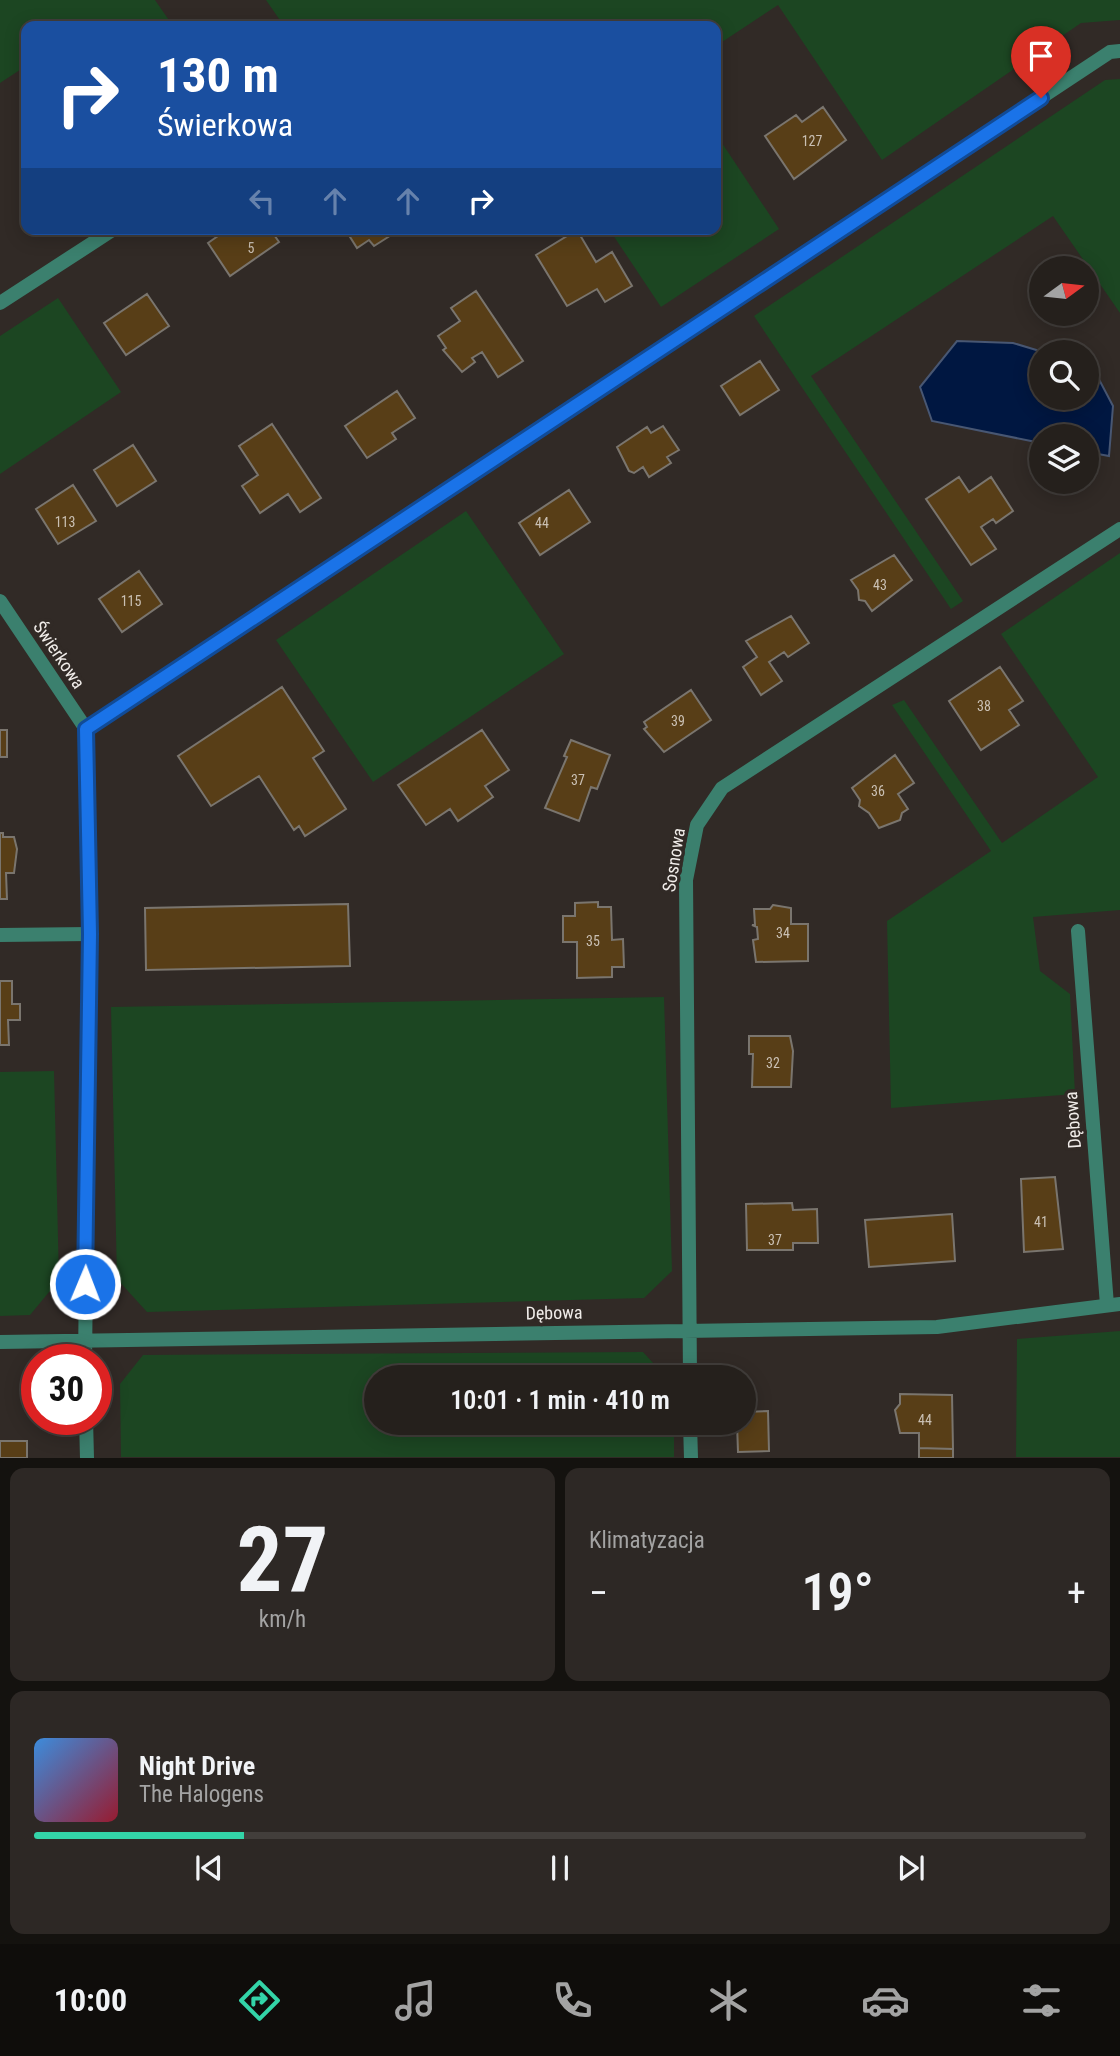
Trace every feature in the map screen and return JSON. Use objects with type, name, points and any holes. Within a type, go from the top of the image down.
[{"type":"street","points":[[84,1344],[90,934],[86,729],[1110,52],[1120,51]]},
{"type":"street","points":[[0,303],[105,235]]},
{"type":"street","name":"Sosnowa","points":[[690,1365],[686,880],[697,825],[722,788],[1120,529]]},
{"type":"street","name":"Świerkowa","points":[[0,601],[86,729]]},
{"type":"street","name":"Dębowa","points":[[0,1342],[84,1338],[937,1327],[1113,1304],[1078,932]]},
{"type":"street","points":[[0,935],[90,934]]},
{"type":"street","points":[[86,1435],[87,1458]]},
{"type":"street","points":[[690,1435],[691,1458]]},
{"type":"green space","points":[[0,0],[155,0],[170,21],[21,21],[21,69],[0,83]]},
{"type":"green space","points":[[266,0],[1120,0],[1120,20],[1081,23],[882,160],[778,5],[721,43],[721,21],[281,21]]},
{"type":"green space","points":[[1120,79],[1120,313],[1099,283],[1099,256],[1081,256],[1053,216],[811,376],[963,601],[951,609],[754,316],[1105,80]]},
{"type":"green space","points":[[721,142],[779,229],[661,307],[613,235],[721,235]]},
{"type":"green space","points":[[58,298],[121,392],[0,474],[0,336]]},
{"type":"green space","points":[[466,511],[564,654],[373,782],[276,640]]},
{"type":"green space","points":[[1120,553],[1120,910],[1033,917],[1040,971],[1070,994],[1075,1094],[891,1108],[887,921],[991,851],[892,705],[904,700],[1002,843],[1098,777],[1001,634]]},
{"type":"green space","points":[[664,997],[672,1271],[644,1298],[147,1312],[117,1279],[111,1007]]},
{"type":"green space","points":[[54,1071],[59,1280],[30,1315],[0,1316],[0,1072]]},
{"type":"green space","points":[[1120,1331],[1120,1457],[1016,1457],[1017,1339]]},
{"type":"green space","points":[[643,1352],[655,1365],[364,1365],[364,1435],[674,1435],[674,1457],[121,1457],[120,1384],[143,1355]]},
{"type":"water","points":[[957,341],[1013,343],[1029,348],[1029,410],[1099,410],[1099,379],[1113,406],[1109,456],[1099,454],[1099,424],[1029,424],[1029,441],[932,421],[920,387]]},
{"type":"building","points":[[823,107],[846,140],[794,179],[765,136],[796,115],[802,122]]},
{"type":"building","points":[[219,235],[274,235],[279,242],[230,276],[208,243]]},
{"type":"building","points":[[349,235],[391,235],[374,246],[369,240],[357,248]]},
{"type":"building","points":[[569,235],[580,235],[596,262],[612,252],[632,286],[605,302],[597,289],[567,306],[536,255]]},
{"type":"building","points":[[476,291],[523,361],[498,377],[482,352],[472,358],[475,362],[462,372],[443,350],[446,348],[438,336],[460,321],[451,308]]},
{"type":"building","points":[[147,294],[169,326],[126,355],[104,323]]},
{"type":"building","points":[[760,361],[779,390],[740,415],[721,386]]},
{"type":"building","points":[[397,391],[415,418],[392,433],[396,439],[367,458],[345,426]]},
{"type":"building","points":[[272,424],[321,498],[300,512],[288,494],[260,513],[242,486],[258,475],[239,446]]},
{"type":"building","points":[[663,426],[679,450],[667,457],[671,463],[649,477],[643,467],[634,473],[629,471],[617,447],[647,427],[651,433]]},
{"type":"building","points":[[133,445],[156,481],[117,506],[94,470]]},
{"type":"building","points":[[959,477],[969,492],[991,477],[1013,511],[996,523],[993,519],[981,527],[996,549],[971,565],[926,499]]},
{"type":"building","points":[[73,485],[96,521],[58,544],[36,509]]},
{"type":"building","points":[[569,490],[590,522],[540,555],[519,523]]},
{"type":"building","points":[[894,555],[912,580],[872,611],[865,601],[859,600],[858,590],[851,580]]},
{"type":"building","points":[[139,571],[162,604],[122,632],[99,599]]},
{"type":"building","points":[[791,616],[809,643],[788,657],[784,652],[769,662],[782,681],[761,695],[743,667],[757,657],[746,641]]},
{"type":"building","points":[[1000,667],[1023,701],[1009,710],[1019,725],[981,750],[949,701]]},
{"type":"building","points":[[282,687],[324,751],[313,758],[346,809],[305,836],[299,826],[294,830],[259,776],[211,806],[178,756]]},
{"type":"building","points":[[691,690],[711,720],[664,752],[644,729],[647,727],[644,722]]},
{"type":"building","points":[[0,730],[7,730],[7,757],[0,757]]},
{"type":"building","points":[[482,730],[509,770],[485,786],[493,797],[458,821],[450,809],[426,825],[398,785]]},
{"type":"building","points":[[571,740],[610,755],[597,789],[591,787],[579,821],[545,808],[567,757],[564,756]]},
{"type":"building","points":[[895,755],[914,783],[898,794],[908,809],[902,813],[900,820],[879,828],[869,813],[859,806],[860,800],[852,788]]},
{"type":"building","points":[[0,833],[3,833],[3,837],[14,837],[17,849],[14,873],[6,873],[7,899],[0,899]]},
{"type":"building","points":[[598,902],[598,907],[611,907],[612,940],[623,939],[624,967],[612,967],[612,977],[577,978],[577,942],[563,942],[563,916],[575,916],[575,903]]},
{"type":"building","points":[[348,904],[350,966],[146,970],[145,908]]},
{"type":"building","points":[[773,905],[791,908],[791,924],[808,924],[808,961],[756,962],[753,940],[758,939],[757,927],[752,925],[755,925],[754,909],[770,909]]},
{"type":"building","points":[[0,981],[12,981],[12,1004],[20,1004],[20,1020],[8,1020],[9,1045],[0,1045]]},
{"type":"building","points":[[749,1036],[790,1036],[793,1051],[791,1087],[752,1087],[753,1054],[749,1054]]},
{"type":"building","points":[[1055,1177],[1063,1249],[1024,1252],[1021,1179]]},
{"type":"building","points":[[792,1203],[793,1210],[817,1209],[818,1243],[793,1243],[793,1250],[747,1250],[746,1204]]},
{"type":"building","points":[[952,1214],[955,1261],[869,1267],[865,1220]]},
{"type":"building","points":[[900,1394],[952,1395],[953,1449],[919,1448],[919,1433],[900,1433],[895,1410],[900,1404]]},
{"type":"building","points":[[768,1411],[769,1451],[738,1452],[737,1435],[756,1435],[756,1412]]},
{"type":"building","points":[[0,1441],[27,1441],[27,1458],[0,1458]]},
{"type":"building","points":[[919,1448],[953,1449],[953,1458],[919,1458]]},
{"type":"route","points":[[85,1284],[90,934],[86,729],[1041,98]]}]
